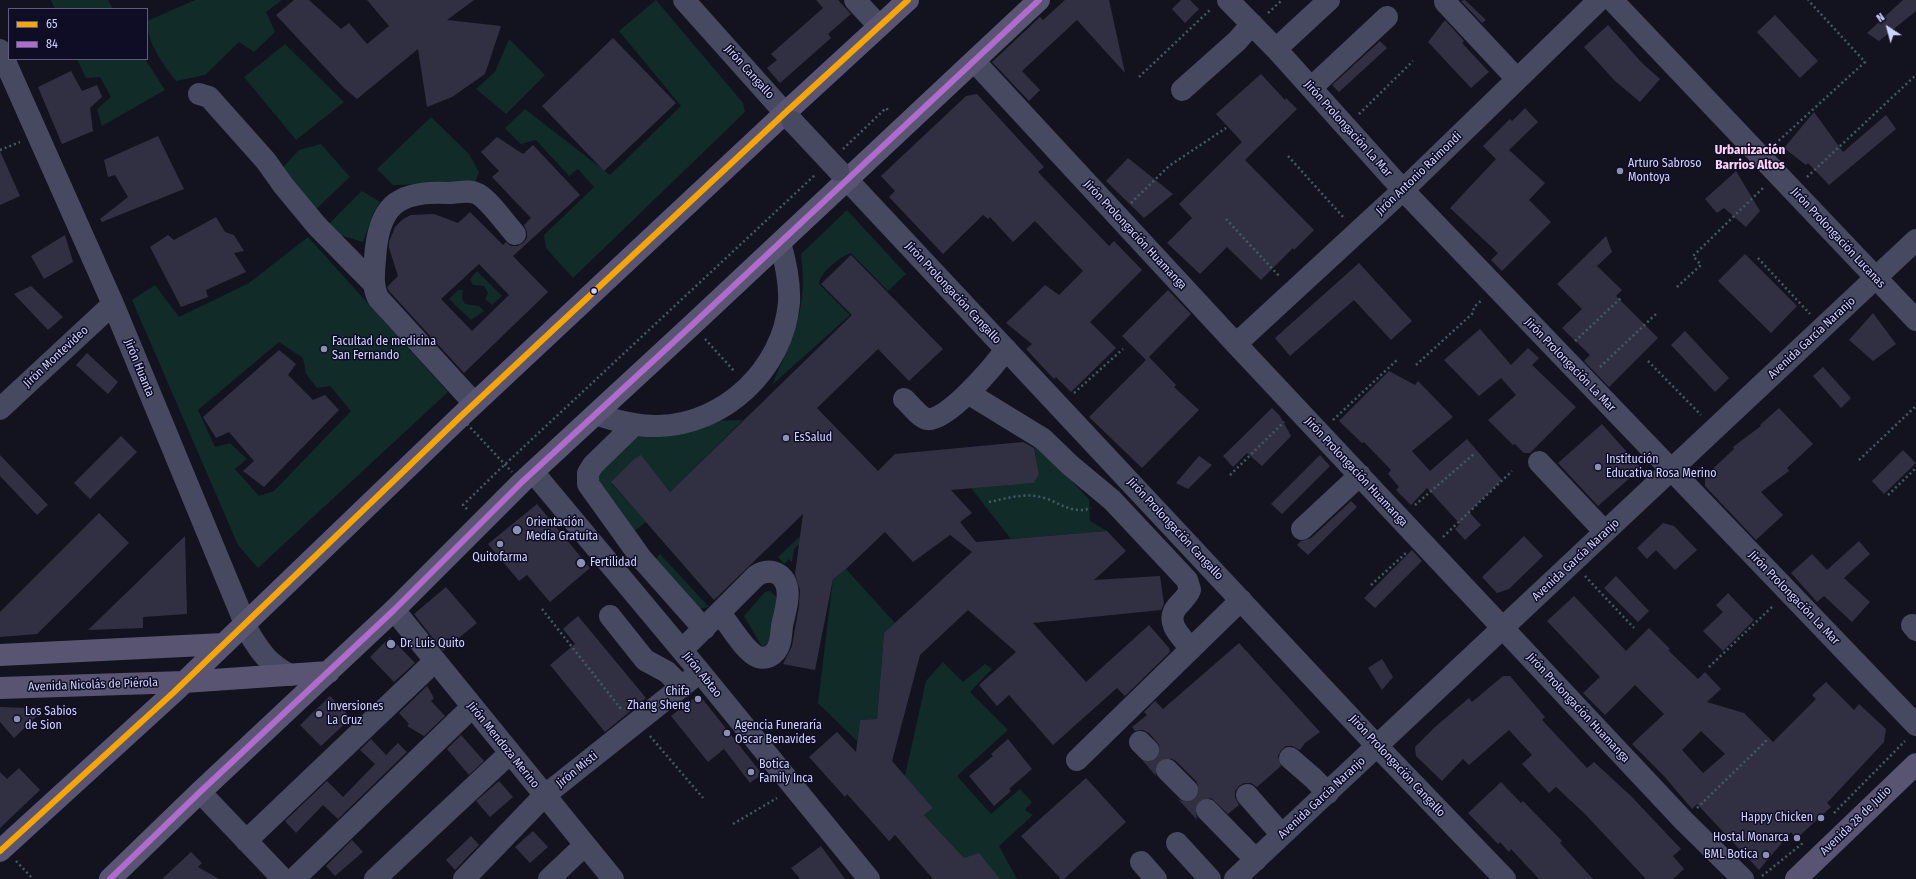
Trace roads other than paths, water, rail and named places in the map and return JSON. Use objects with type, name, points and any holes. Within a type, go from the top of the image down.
[{"type":"main road","points":[[6,854],[192,681],[224,644],[247,628],[474,403],[789,117],[879,26],[908,0]]},
{"type":"main road","points":[[110,879],[200,792],[394,610],[522,472],[596,414],[780,243],[836,167],[974,61],[1039,0]]},
{"type":"main road","points":[[0,655],[224,644]]},
{"type":"main road","points":[[53,652],[55,686]]},
{"type":"main road","name":"Avenida Nicolás de Piérola","points":[[0,688],[192,681],[329,672]]},
{"type":"main road","name":"Avenida 28 de Julio","points":[[1796,879],[1916,764]]},
{"type":"street","name":"Jirón Cangallo","points":[[684,0],[836,167]]},
{"type":"street","points":[[855,0],[879,26]]},
{"type":"street","points":[[1276,49],[1329,0]]},
{"type":"street","name":"Jirón Antonio Raimondi","points":[[1236,344],[1403,190],[1599,0]]},
{"type":"street","name":"Jirón Prolongación Lucanas","points":[[1612,0],[1916,320]]},
{"type":"street","points":[[1445,2],[1517,79]]},
{"type":"street","name":"Jirón Prolongación La Mar","points":[[1222,3],[1252,24],[1276,49],[1403,190],[1788,592],[1911,733]]},
{"type":"street","points":[[1311,88],[1387,17]]},
{"type":"street","points":[[1182,90],[1237,41],[1252,24]]},
{"type":"street","name":"Jirón Huanta","points":[[0,50],[113,304],[247,628],[266,659],[276,668],[297,674]]},
{"type":"street","name":"Jirón Prolongación Huamanga","points":[[974,61],[1236,344],[1684,821],[1743,879]]},
{"type":"street","points":[[199,94],[208,97],[266,161],[283,185],[317,226],[373,284]]},
{"type":"street","name":"Jirón Prolongación Cangallo","points":[[836,167],[1377,746],[1505,879]]},
{"type":"street","points":[[474,403],[378,298],[373,284],[378,228],[385,214],[401,199],[412,194],[427,192],[473,192],[485,200],[515,234]]},
{"type":"street","name":"Avenida García Naranjo","points":[[1236,879],[1916,240]]},
{"type":"street","points":[[596,414],[634,425],[659,426],[684,422],[708,415],[730,403],[749,387],[768,362],[776,348],[785,326],[789,303],[789,279],[780,243]]},
{"type":"street","name":"Jirón Montevideo","points":[[0,409],[113,304]]},
{"type":"street","points":[[904,398],[925,419],[933,420],[945,414],[968,393],[1006,349]]},
{"type":"street","points":[[968,393],[1043,439],[1070,465],[1112,500],[1189,583],[1190,590],[1173,613],[1172,618],[1175,629],[1191,649]]},
{"type":"street","points":[[634,425],[593,465],[588,473],[588,484],[641,558],[704,629]]},
{"type":"street","points":[[1539,462],[1606,532]]},
{"type":"street","name":"Jirón Abtao","points":[[522,472],[682,650],[869,879]]},
{"type":"street","points":[[1302,529],[1360,475]]},
{"type":"street","points":[[1077,760],[1241,600]]},
{"type":"street","name":"Jirón Mendoza Merino","points":[[394,610],[613,879]]},
{"type":"street","points":[[682,650],[720,613]]},
{"type":"street","points":[[610,616],[645,660],[667,672],[682,687]]},
{"type":"street","points":[[246,841],[435,661]]},
{"type":"street","name":"Jirón Misti","points":[[464,879],[544,796],[700,672]]},
{"type":"street","points":[[294,879],[472,707]]},
{"type":"street","points":[[376,879],[510,753]]},
{"type":"street","points":[[1290,758],[1328,793]]},
{"type":"street","points":[[1167,770],[1187,790]]},
{"type":"street","points":[[200,792],[283,879]]},
{"type":"street","points":[[1247,795],[1282,835]]},
{"type":"street","points":[[1207,810],[1256,860]]},
{"type":"street","points":[[1177,843],[1210,879]]},
{"type":"street","points":[[549,879],[585,845]]},
{"type":"street","points":[[1141,862],[1156,879]]},
{"type":"tunnel","points":[[1148,750],[1167,770]]},
{"type":"tunnel","points":[[1187,790],[1207,810]]},
{"type":"place","name":"Arturo Sabroso Montoya","points":[[1620,171]]},
{"type":"place","name":"Facultad de medicina San Fernando","points":[[324,349]]},
{"type":"place","name":"EsSalud","points":[[786,438]]},
{"type":"place","name":"Institución Educativa Rosa Merino","points":[[1598,467]]},
{"type":"place","name":"Orientación Media Gratuita","points":[[517,530]]},
{"type":"place","name":"Quitofarma","points":[[500,544]]},
{"type":"place","name":"Fertilidad","points":[[581,563]]},
{"type":"place","name":"Dr. Luis Quito","points":[[391,644]]},
{"type":"place","name":"Chifa Zhang Sheng","points":[[698,699]]},
{"type":"place","name":"Inversiones La Cruz","points":[[319,714]]},
{"type":"place","name":"Los Sabios de Sion","points":[[17,719]]},
{"type":"place","name":"Agencia Funeraría Oscar Benavides","points":[[727,733]]},
{"type":"place","name":"Botica Family Inca","points":[[751,772]]},
{"type":"place","name":"Happy Chicken","points":[[1821,818]]},
{"type":"place","name":"Hostal Monarca","points":[[1797,838]]},
{"type":"place","name":"BML Botica","points":[[1766,855]]},
{"type":"district","name":"Urbanización Barrios Altos","points":[[1750,158]]}]
